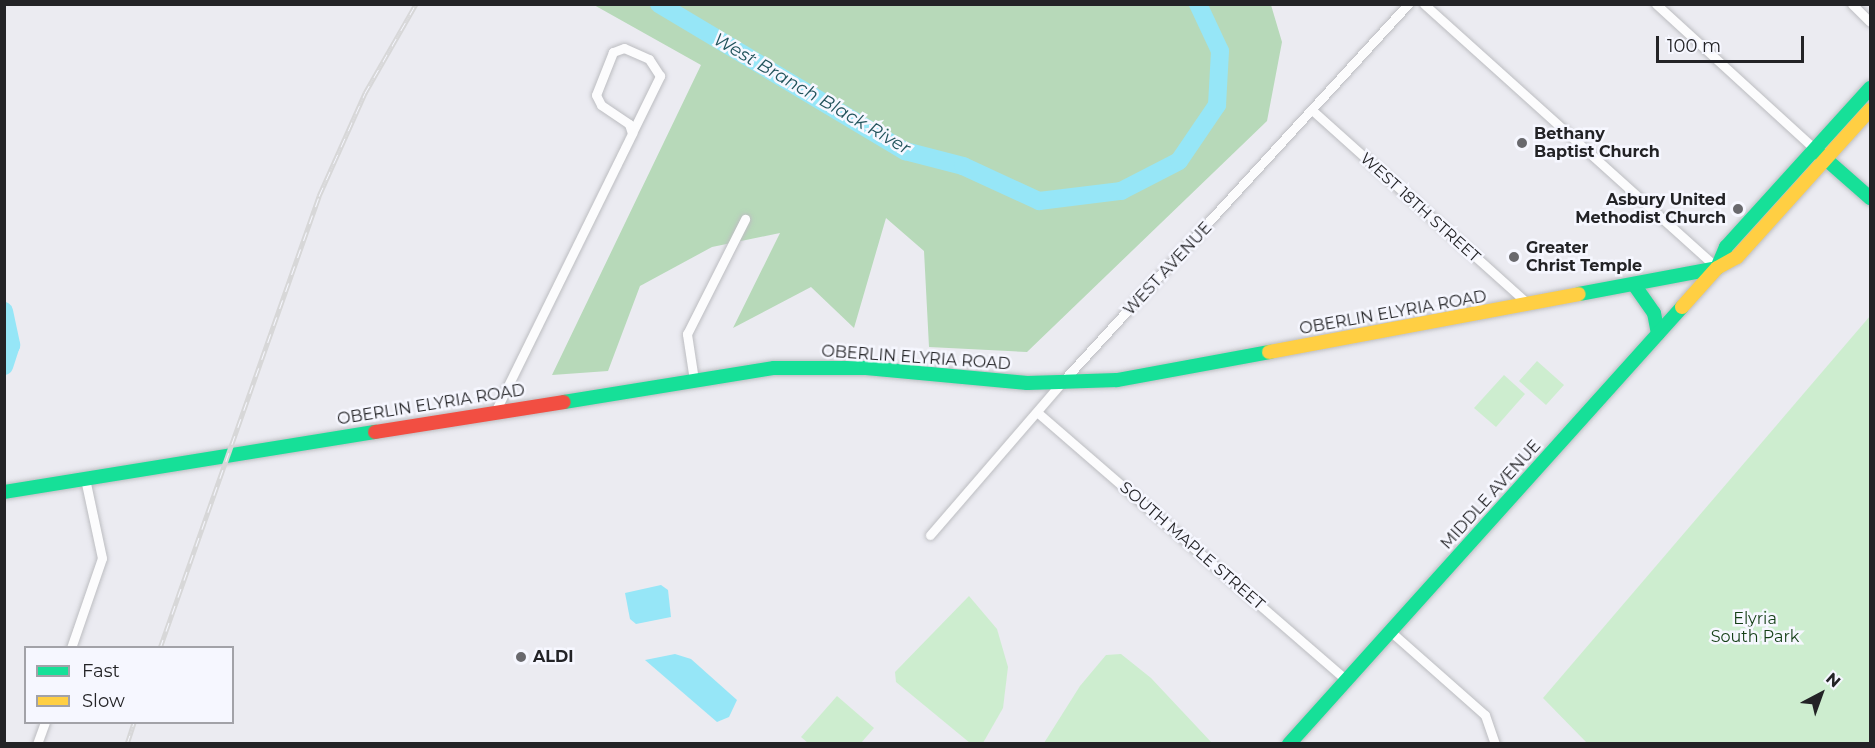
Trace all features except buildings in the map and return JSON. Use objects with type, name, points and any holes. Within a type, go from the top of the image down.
[{"type":"main road","name":"MIDDLE AVENUE","points":[[1289,744],[1717,268],[1737,257],[1821,155],[1870,88]]},
{"type":"main road","name":"MIDDLE AVENUE","points":[[1821,155],[1870,110]]},
{"type":"main road","points":[[1821,155],[1870,198]]},
{"type":"main road","name":"OBERLIN ELYRIA ROAD","points":[[4,492],[694,380],[820,366],[1061,383],[1117,380],[1635,286],[1717,268]]},
{"type":"main road","points":[[1635,286],[1654,313],[1658,334]]},
{"type":"street","name":"WEST AVENUE","points":[[930,535],[1061,383],[1408,4]]},
{"type":"street","points":[[1424,4],[1717,268]]},
{"type":"street","points":[[1656,4],[1821,155]]},
{"type":"street","points":[[1852,4],[1870,21]]},
{"type":"street","points":[[632,133],[629,124],[598,100],[596,89],[602,71],[613,52],[624,48],[649,59],[660,76]]},
{"type":"street","points":[[495,412],[665,66]]},
{"type":"street","name":"WEST 18TH STREET","points":[[1312,110],[1529,305]]},
{"type":"street","points":[[694,380],[687,334],[745,219]]},
{"type":"street","name":"SOUTH MAPLE STREET","points":[[1037,412],[1346,680]]},
{"type":"street","points":[[72,646],[102,558],[85,479]]},
{"type":"street","points":[[1390,631],[1485,715],[1495,744]]},
{"type":"street","points":[[37,744],[45,724]]},
{"type":"green space","points":[[594,5],[1271,5],[1282,42],[1267,121],[1027,352],[929,347],[924,251],[886,218],[854,328],[811,287],[733,328],[780,233],[712,247],[640,286],[608,371],[552,375],[701,65]]},
{"type":"green space","name":"Elyria South Park","points":[[1870,316],[1870,743],[1587,743],[1543,698]]},
{"type":"green space","points":[[1537,361],[1564,385],[1546,405],[1519,381]]},
{"type":"green space","points":[[1504,375],[1525,394],[1496,427],[1474,408]]},
{"type":"green space","points":[[969,596],[997,629],[1008,667],[1003,708],[983,743],[970,743],[896,682],[895,672]]},
{"type":"green space","points":[[1121,654],[1151,678],[1212,743],[1044,743],[1080,686],[1106,655]]},
{"type":"green space","points":[[837,696],[874,728],[861,743],[808,743],[801,737]]},
{"type":"water","points":[[661,585],[668,590],[671,617],[636,624],[630,619],[625,593]]},
{"type":"water","points":[[675,654],[691,659],[737,700],[729,717],[717,722],[645,660]]},
{"type":"waterway","name":"West Branch Black River","points":[[659,4],[905,151],[963,166],[1039,201],[1121,191],[1179,161],[1217,105],[1220,51],[1198,4]]},
{"type":"waterway","name":"West Branch Black River","points":[[4,311],[11,345],[4,366]]},
{"type":"waterway","points":[[1870,641],[1870,656]]},
{"type":"railway","points":[[161,646],[319,196],[365,93],[416,4]]},
{"type":"railway","points":[[127,744],[133,724]]},
{"type":"traffic: fast","points":[[1717,268],[1726,247],[1870,88]]},
{"type":"traffic: fast","points":[[1820,154],[1870,198]]},
{"type":"traffic: fast","points":[[1579,294],[1717,268]]},
{"type":"traffic: fast","points":[[1635,286],[1654,313],[1658,334]]},
{"type":"traffic: fast","points":[[1289,744],[1682,307]]},
{"type":"traffic: fast","points":[[564,402],[774,368],[866,368],[1027,383],[1117,380],[1269,352]]},
{"type":"traffic: fast","points":[[4,492],[375,432]]},
{"type":"traffic: slow","points":[[1682,307],[1717,268],[1737,257],[1870,110]]},
{"type":"traffic: slow","points":[[1269,352],[1579,294]]},
{"type":"traffic: jam","points":[[375,432],[564,402]]},
{"type":"place","name":"Bethany Baptist Church","points":[[1522,143]]},
{"type":"place","name":"Asbury United Methodist Church","points":[[1738,209]]},
{"type":"place","name":"Greater Christ Temple","points":[[1514,257]]},
{"type":"place","name":"ALDI","points":[[521,657]]}]
